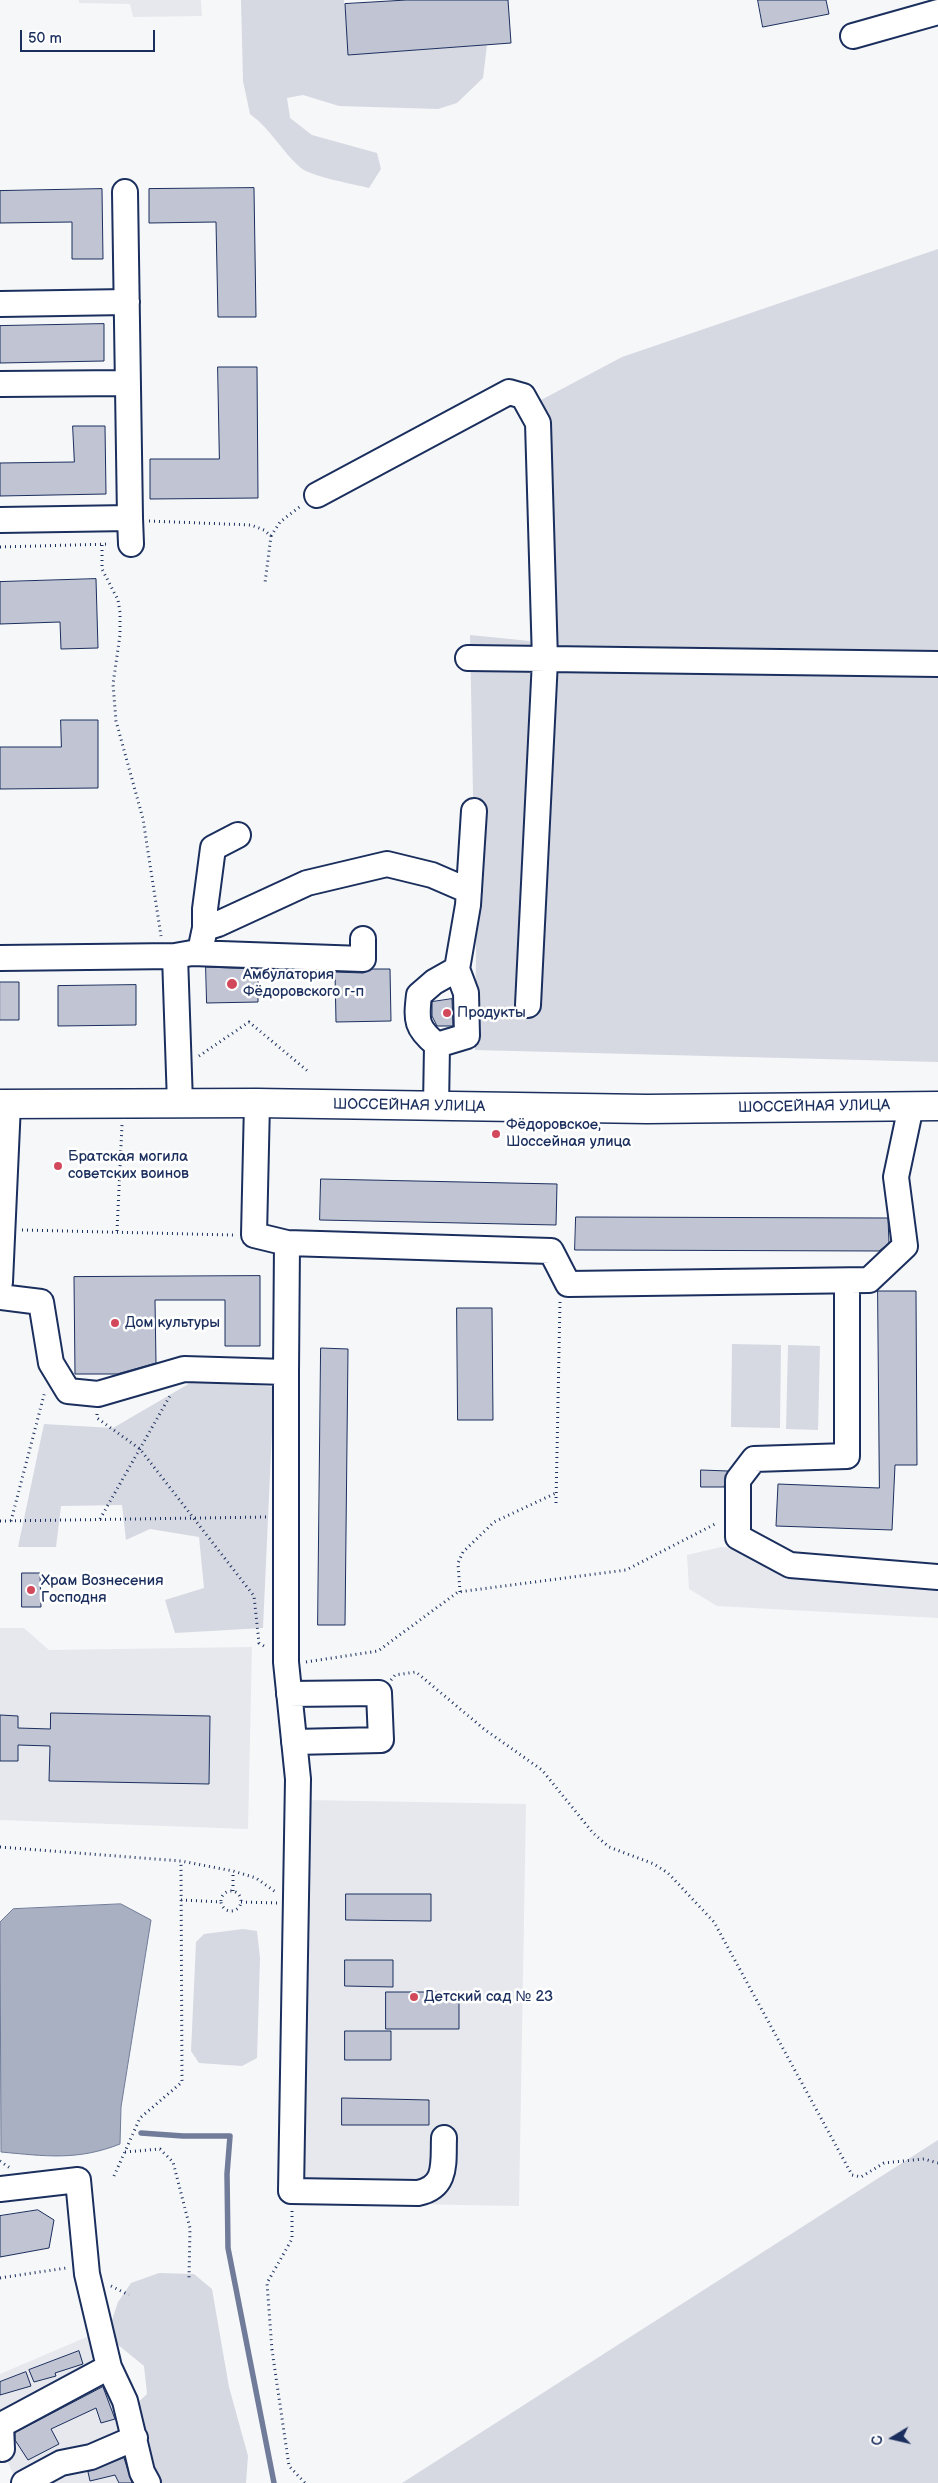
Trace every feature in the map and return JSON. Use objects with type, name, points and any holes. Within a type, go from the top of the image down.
[{"type":"main road","name":"ШОССЕЙНАЯ УЛИЦА","points":[[4,1104],[257,1103],[436,1107],[656,1108],[938,1106]]},
{"type":"lane","points":[[853,36],[938,12]]},
{"type":"lane","points":[[124,192],[131,544]]},
{"type":"lane","points":[[0,304],[127,302]]},
{"type":"lane","points":[[0,384],[128,383]]},
{"type":"lane","points":[[317,495],[509,392],[523,396],[538,424],[545,660],[528,1005]]},
{"type":"lane","points":[[0,520],[130,518]]},
{"type":"lane","points":[[468,658],[938,664]]},
{"type":"lane","points":[[437,1045],[467,1036],[466,994],[457,969],[469,890],[474,811]]},
{"type":"lane","points":[[199,953],[205,928],[205,909],[213,848],[238,835]]},
{"type":"lane","points":[[205,928],[218,924],[307,883],[387,864],[432,875],[469,890]]},
{"type":"lane","points":[[0,958],[169,956],[199,953],[363,959],[363,939]]},
{"type":"lane","points":[[169,956],[180,1069],[180,1103]]},
{"type":"lane","points":[[437,1045],[422,1034],[417,1020],[419,995],[434,982],[457,969]]},
{"type":"lane","points":[[436,1107],[437,1045]]},
{"type":"lane","points":[[257,1103],[254,1236],[287,1243],[552,1252],[568,1284],[868,1280],[905,1246],[896,1177],[911,1106]]},
{"type":"lane","points":[[0,1282],[4,1104]]},
{"type":"lane","points":[[287,1243],[286,1664],[298,1779],[291,2191],[418,2193],[430,2190],[438,2182],[443,2168],[444,2138]]},
{"type":"lane","points":[[847,1280],[847,1456],[754,1459],[738,1480],[738,1537],[790,1565],[938,1577]]},
{"type":"lane","points":[[0,1297],[41,1302],[51,1363],[68,1391],[98,1394],[184,1369],[286,1372]]},
{"type":"lane","points":[[289,1694],[379,1693],[381,1740],[294,1742]]},
{"type":"lane","points":[[0,2189],[78,2180],[85,2265],[109,2368],[125,2401],[142,2472],[148,2483]]},
{"type":"lane","points":[[2,2449],[1,2425],[109,2368]]},
{"type":"lane","points":[[24,2483],[62,2463],[91,2457],[135,2438]]},
{"type":"path","points":[[265,583],[271,536],[292,510],[317,495]]},
{"type":"path","points":[[130,518],[149,521],[251,525],[264,530],[271,536]]},
{"type":"path","points":[[0,546],[131,544]]},
{"type":"path","points":[[102,545],[102,569],[118,600],[121,622],[113,684],[116,721],[147,840],[169,956]]},
{"type":"path","points":[[180,1069],[249,1022],[310,1073]]},
{"type":"path","points":[[117,1231],[122,1104]]},
{"type":"path","points":[[1,1225],[254,1236]]},
{"type":"path","points":[[556,1503],[560,1302],[568,1284]]},
{"type":"path","points":[[11,1521],[51,1363]]},
{"type":"path","points":[[100,1519],[184,1369]]},
{"type":"path","points":[[98,1394],[97,1418],[140,1449],[254,1596],[259,1643],[286,1664],[378,1651],[460,1592],[626,1570],[738,1512]]},
{"type":"path","points":[[460,1592],[458,1563],[463,1552],[494,1522],[556,1494]]},
{"type":"path","points":[[0,1521],[286,1517]]},
{"type":"path","points":[[379,1693],[395,1676],[416,1672],[484,1729],[542,1770],[593,1833],[609,1847],[654,1864],[668,1873],[688,1893],[714,1922],[852,2175],[861,2177],[884,2163],[924,2159],[938,2163]]},
{"type":"path","points":[[0,1847],[181,1861],[233,1871],[256,1878],[295,1904]]},
{"type":"path","points":[[114,2176],[140,2118],[182,2082],[181,1861]]},
{"type":"path","points":[[233,1871],[233,1891]]},
{"type":"path","points":[[233,1891],[239,1895],[241,1902],[239,1908],[234,1912],[227,1912],[222,1908],[220,1902],[226,1892],[233,1891]]},
{"type":"path","points":[[181,1900],[220,1902]]},
{"type":"path","points":[[241,1902],[295,1904]]},
{"type":"path","points":[[125,2152],[160,2149],[173,2162],[190,2228],[189,2278]]},
{"type":"path","points":[[291,2191],[292,2239],[267,2283],[272,2350],[289,2466],[305,2483]]},
{"type":"path","points":[[0,2278],[85,2265]]},
{"type":"shaded area","points":[[79,0],[201,0],[202,16],[133,17],[130,4],[79,3]]},
{"type":"shaded area","points":[[241,0],[344,0],[349,55],[487,45],[483,78],[457,103],[438,109],[339,106],[303,95],[287,98],[290,118],[312,135],[377,153],[381,169],[369,188],[314,174],[301,168],[294,162],[264,127],[250,114],[243,81]]},
{"type":"shaded area","points":[[938,249],[938,1062],[475,1050],[476,953],[470,635],[530,641],[526,408],[622,357]]},
{"type":"shaded area","points":[[732,1344],[781,1345],[780,1428],[731,1427]]},
{"type":"shaded area","points":[[788,1345],[820,1346],[818,1430],[786,1429]]},
{"type":"shaded area","points":[[197,1379],[274,1387],[263,1628],[175,1633],[165,1600],[204,1588],[199,1537],[150,1529],[126,1540],[122,1505],[61,1506],[56,1547],[18,1547],[44,1424],[113,1428]]},
{"type":"shaded area","points":[[721,1547],[938,1565],[938,1618],[717,1606],[689,1589],[687,1555]]},
{"type":"shaded area","points":[[0,1628],[24,1628],[49,1650],[252,1647],[248,1829],[0,1820]]},
{"type":"shaded area","name":"Детский сад № 23","points":[[307,1800],[526,1804],[519,2206],[301,2202]]},
{"type":"shaded area","points":[[243,1929],[257,1931],[260,1958],[257,2058],[242,2066],[199,2063],[191,2051],[196,1942],[204,1934]]},
{"type":"shaded area","points":[[938,2140],[938,2483],[402,2483]]},
{"type":"shaded area","points":[[159,2273],[194,2274],[212,2289],[229,2387],[248,2456],[246,2483],[155,2483],[133,2407],[147,2394],[144,2366],[117,2344],[110,2326],[118,2302],[131,2283]]},
{"type":"shaded area","points":[[96,2333],[141,2483],[17,2483],[0,2444],[0,2374]]},
{"type":"water","points":[[121,1904],[151,1920],[121,2107],[120,2144],[89,2153],[61,2156],[1,2152],[0,1922],[13,1909]]},
{"type":"building","points":[[407,0],[508,0],[511,43],[348,55],[345,4]]},
{"type":"building","points":[[758,0],[826,0],[829,14],[763,27]]},
{"type":"building","points":[[254,188],[256,317],[218,317],[216,222],[149,223],[149,189]]},
{"type":"building","points":[[102,189],[103,259],[72,259],[72,222],[0,223],[0,191]]},
{"type":"building","points":[[104,324],[104,361],[0,363],[0,326]]},
{"type":"building","points":[[218,367],[257,367],[258,498],[150,499],[150,459],[219,459]]},
{"type":"building","points":[[73,426],[105,426],[106,494],[0,496],[0,463],[74,462]]},
{"type":"building","points":[[96,579],[98,648],[61,649],[60,622],[0,624],[0,582]]},
{"type":"building","points":[[61,720],[98,720],[98,788],[0,789],[0,747],[61,747]]},
{"type":"building","name":"Амбулатория Фёдоровского г-п","points":[[206,967],[258,969],[258,1002],[207,1003]]},
{"type":"building","points":[[372,969],[390,969],[391,1021],[336,1022],[335,972],[363,973]]},
{"type":"building","points":[[0,982],[19,982],[19,1020],[0,1020]]},
{"type":"building","points":[[136,985],[136,1025],[58,1026],[58,986]]},
{"type":"building","points":[[452,999],[453,1026],[437,1026],[432,1016],[432,1002]]},
{"type":"building","points":[[321,1179],[557,1184],[556,1225],[320,1220]]},
{"type":"building","points":[[576,1217],[888,1218],[889,1243],[879,1251],[575,1250]]},
{"type":"building","name":"Дом культуры","points":[[260,1276],[260,1346],[225,1346],[225,1300],[155,1300],[156,1363],[117,1374],[75,1374],[74,1277]]},
{"type":"building","points":[[878,1291],[916,1291],[917,1465],[895,1465],[892,1530],[776,1526],[778,1484],[879,1488]]},
{"type":"building","points":[[457,1308],[492,1308],[493,1420],[458,1420]]},
{"type":"building","points":[[321,1348],[348,1349],[345,1625],[318,1625]]},
{"type":"building","points":[[701,1470],[728,1471],[724,1487],[701,1487]]},
{"type":"building","points":[[22,1573],[40,1573],[41,1607],[22,1607]]},
{"type":"building","points":[[51,1713],[210,1716],[209,1784],[49,1781],[50,1746],[18,1745],[18,1761],[0,1761],[0,1715],[18,1716],[18,1728],[50,1729]]},
{"type":"building","points":[[346,1894],[431,1894],[431,1921],[346,1920]]},
{"type":"building","points":[[345,1960],[393,1960],[393,1987],[345,1986]]},
{"type":"building","points":[[386,1992],[459,1992],[459,2029],[386,2029]]},
{"type":"building","points":[[345,2031],[391,2031],[391,2060],[345,2060]]},
{"type":"building","points":[[342,2098],[429,2100],[429,2125],[342,2125]]},
{"type":"building","points":[[38,2210],[54,2220],[49,2248],[0,2257],[0,2216]]},
{"type":"building","points":[[79,2351],[83,2364],[55,2373],[56,2376],[34,2382],[29,2370]]},
{"type":"building","points":[[26,2372],[31,2386],[0,2395],[0,2382]]},
{"type":"building","points":[[103,2387],[115,2419],[101,2423],[96,2408],[51,2429],[59,2444],[28,2460],[15,2440],[15,2433]]},
{"type":"building","points":[[124,2458],[132,2483],[119,2483],[115,2475],[90,2481],[88,2472]]},
{"type":"waterway","points":[[141,2133],[183,2136],[230,2136],[227,2174],[228,2248],[274,2483]]},
{"type":"place","name":"Амбулатория Фёдоровского г-п","points":[[232,984]]},
{"type":"place","name":"Продукты","points":[[447,1013]]},
{"type":"place","name":"Фёдоровское, Шоссейная улица","points":[[496,1134]]},
{"type":"place","name":"Братская могила советских воинов","points":[[58,1166]]},
{"type":"place","name":"Дом культуры","points":[[115,1323]]},
{"type":"place","name":"Храм Вознесения Господня","points":[[31,1590]]},
{"type":"place","name":"Детский сад № 23","points":[[414,1997]]}]
